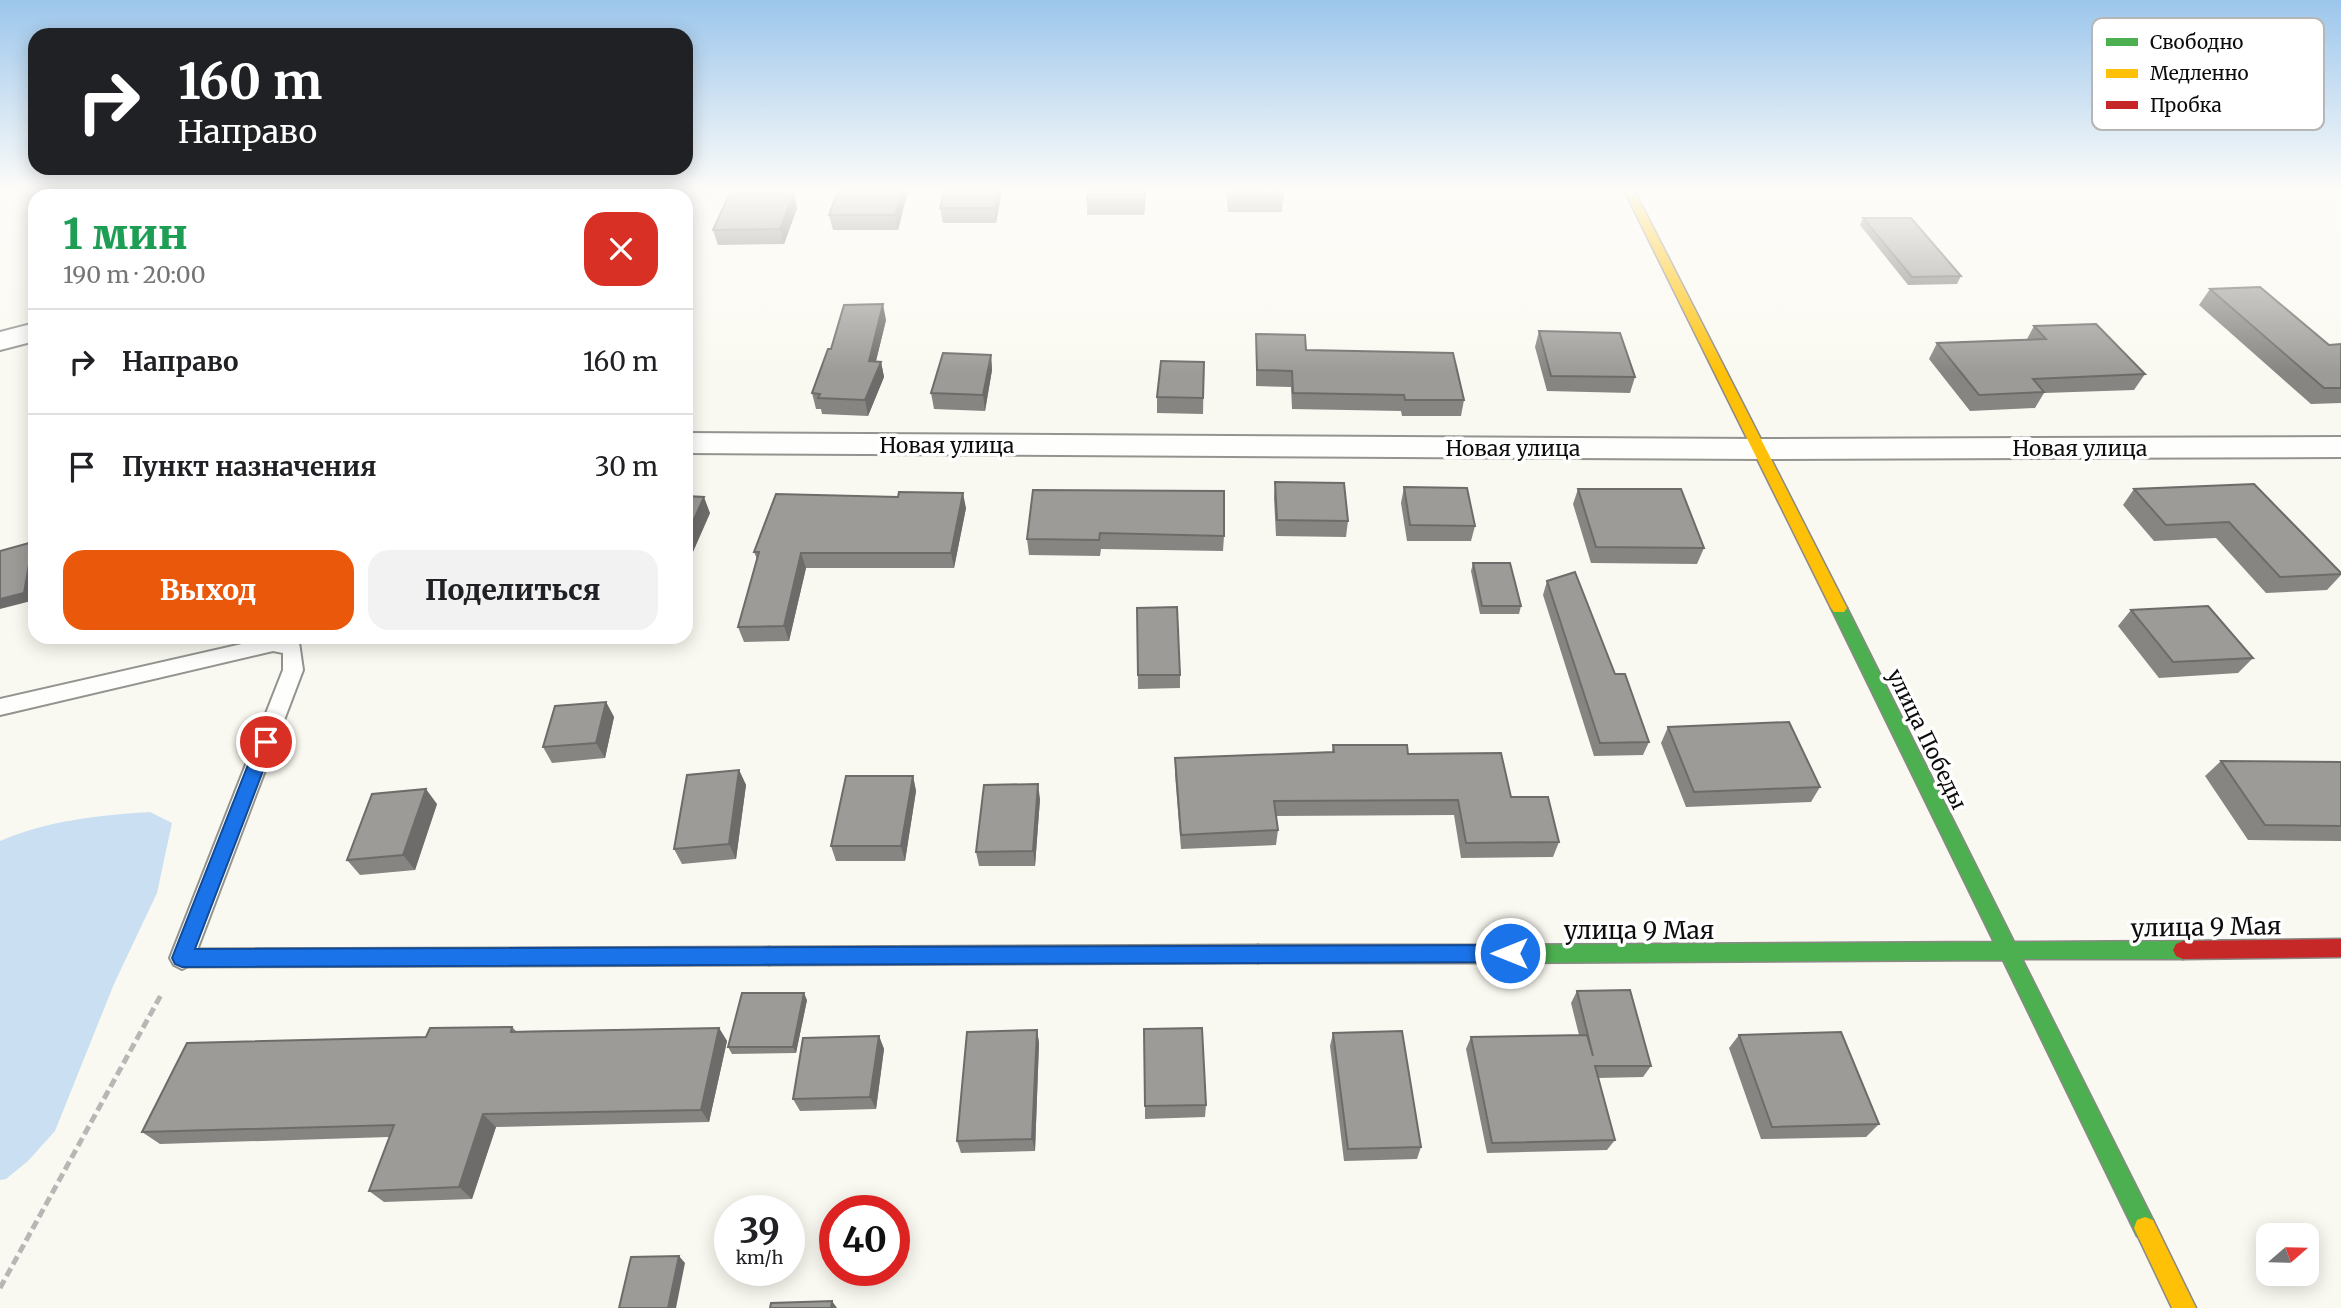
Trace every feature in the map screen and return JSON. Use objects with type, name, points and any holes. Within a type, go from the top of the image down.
[{"type":"street","name":"улица Победы","points":[[1660,251],[1761,449],[2184,1308]]},
{"type":"street","points":[[0,341],[28,334]]},
{"type":"street","name":"Новая улица","points":[[693,443],[1761,449],[2341,447]]},
{"type":"street","name":"улица 9 Мая","points":[[182,958],[2008,952],[2341,948]]},
{"type":"lane","points":[[0,707],[273,644],[292,647],[293,670],[182,958]]},
{"type":"path","points":[[0,1288],[182,958]]},
{"type":"water","points":[[150,812],[172,823],[157,893],[114,984],[55,1131],[28,1161],[6,1179],[0,1180],[0,841],[35,828],[73,820]]},
{"type":"building","points":[[1890,251],[1939,251],[1961,276],[1912,277]]},
{"type":"building","points":[[2260,287],[2329,345],[2341,344],[2341,388],[2324,388],[2210,289]]},
{"type":"building","points":[[883,304],[869,361],[881,362],[865,400],[818,398],[820,394],[812,393],[828,349],[831,349],[844,305]]},
{"type":"building","points":[[2096,324],[2145,374],[2033,379],[2044,392],[1979,395],[1937,343],[2046,339],[2034,326]]},
{"type":"building","points":[[1539,331],[1620,333],[1635,377],[1551,376]]},
{"type":"building","points":[[1256,334],[1305,335],[1306,350],[1453,353],[1464,400],[1405,400],[1404,395],[1293,393],[1292,371],[1257,370]]},
{"type":"building","points":[[943,353],[991,355],[983,395],[931,393]]},
{"type":"building","points":[[1161,361],[1204,362],[1203,398],[1157,397]]},
{"type":"building","points":[[1275,482],[1344,483],[1348,521],[1277,520]]},
{"type":"building","points":[[2254,484],[2341,574],[2280,577],[2229,522],[2166,525],[2134,489]]},
{"type":"building","points":[[1404,487],[1467,488],[1475,526],[1410,525]]},
{"type":"building","points":[[1578,489],[1681,489],[1704,548],[1596,547]]},
{"type":"building","points":[[1033,490],[1224,491],[1224,536],[1100,533],[1099,540],[1027,539]]},
{"type":"building","points":[[899,492],[963,493],[951,553],[801,553],[784,626],[738,627],[759,552],[754,552],[776,494],[898,497]]},
{"type":"building","points":[[693,496],[704,497],[693,521]]},
{"type":"building","points":[[28,543],[28,570],[24,593],[0,599],[0,551]]},
{"type":"building","points":[[1473,563],[1510,563],[1521,606],[1482,606]]},
{"type":"building","points":[[1575,572],[1615,674],[1625,674],[1649,742],[1600,743],[1547,581]]},
{"type":"building","points":[[2208,606],[2253,658],[2173,662],[2131,610]]},
{"type":"building","points":[[1177,607],[1180,675],[1138,675],[1137,608]]},
{"type":"building","points":[[606,702],[596,743],[543,747],[555,706]]},
{"type":"building","points":[[1789,722],[1820,787],[1694,792],[1668,727]]},
{"type":"building","points":[[1333,745],[1407,745],[1408,754],[1501,753],[1511,797],[1548,797],[1559,842],[1466,843],[1458,800],[1274,801],[1278,830],[1181,835],[1175,758],[1334,752]]},
{"type":"building","points":[[2221,761],[2341,762],[2341,826],[2265,825]]},
{"type":"building","points":[[739,770],[729,844],[674,849],[687,775]]},
{"type":"building","points":[[846,776],[913,776],[901,846],[831,846]]},
{"type":"building","points":[[1038,784],[1033,851],[976,852],[984,785]]},
{"type":"building","points":[[426,789],[403,855],[347,860],[372,794]]},
{"type":"building","points":[[1630,990],[1651,1066],[1595,1066],[1615,1140],[1492,1143],[1471,1037],[1587,1035],[1593,1056],[1577,991]]},
{"type":"building","points":[[742,993],[804,993],[793,1047],[728,1047]]},
{"type":"building","points":[[512,1027],[511,1032],[719,1028],[701,1110],[483,1114],[459,1187],[369,1191],[394,1125],[142,1132],[187,1043],[426,1037],[430,1028]]},
{"type":"building","points":[[1202,1028],[1206,1105],[1145,1106],[1144,1029]]},
{"type":"building","points":[[1037,1030],[1032,1139],[957,1141],[967,1032]]},
{"type":"building","points":[[1402,1031],[1421,1147],[1348,1149],[1333,1033]]},
{"type":"building","points":[[1841,1032],[1879,1124],[1772,1127],[1739,1035]]},
{"type":"building","points":[[879,1036],[870,1097],[793,1099],[803,1038]]},
{"type":"building","points":[[679,1256],[668,1308],[619,1308],[631,1257]]},
{"type":"building","points":[[832,1301],[831,1308],[770,1308],[771,1303]]},
{"type":"traffic: fast","points":[[1839,608],[2145,1228]]},
{"type":"traffic: fast","points":[[1479,954],[2183,950]]},
{"type":"traffic: fast","points":[[182,958],[769,956]]},
{"type":"traffic: slow","points":[[1660,251],[1839,608]]},
{"type":"traffic: slow","points":[[769,956],[1258,954]]},
{"type":"traffic: slow","points":[[2145,1228],[2184,1308]]},
{"type":"traffic: jam","points":[[2183,950],[2341,948]]},
{"type":"traffic: jam","points":[[1258,954],[1479,954]]},
{"type":"route","points":[[266,742],[182,958],[1510,953]]}]
